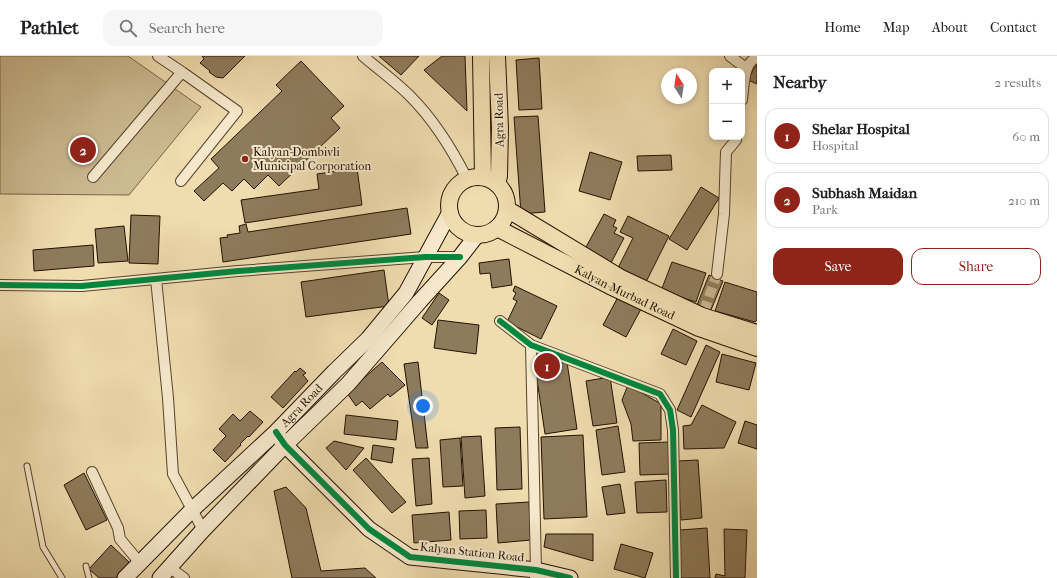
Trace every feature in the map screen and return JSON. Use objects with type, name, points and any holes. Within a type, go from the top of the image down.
[{"type":"main road","name":"Agra Road","points":[[481,56],[490,180],[499,176],[500,128],[497,56]]},
{"type":"main road","points":[[475,177],[490,180],[505,195],[507,209],[505,216],[497,228],[484,234],[477,235],[470,233],[457,226],[452,219],[450,212],[451,196],[460,183],[467,179],[475,177]]},
{"type":"main road","name":"Kalyan-Murbad Road","points":[[507,209],[621,278],[702,318],[757,348]]},
{"type":"main road","name":"Agra Road","points":[[125,578],[193,510],[276,432],[368,339],[406,294],[450,212]]},
{"type":"main road","name":"Kalyan-Murbad Road","points":[[497,228],[610,286],[702,318],[757,333]]},
{"type":"main road","name":"Agra Road","points":[[165,573],[203,530],[348,384],[460,257],[477,235]]},
{"type":"main road","points":[[406,294],[420,301]]},
{"type":"main road","points":[[309,398],[321,411]]},
{"type":"main road","name":"Kalyan Station Road","points":[[276,432],[286,445],[370,530],[410,557],[570,578]]},
{"type":"street","points":[[158,56],[238,111],[180,181]]},
{"type":"street","points":[[363,56],[410,96],[440,132],[452,150],[467,179]]},
{"type":"street","points":[[730,56],[747,69]]},
{"type":"street","points":[[745,81],[750,62],[757,58]]},
{"type":"street","points":[[93,178],[182,72]]},
{"type":"street","points":[[717,274],[724,214],[726,152],[736,140]]},
{"type":"street","points":[[0,285],[82,286],[238,271],[425,257],[460,257]]},
{"type":"street","points":[[156,279],[168,398],[173,474],[203,530]]},
{"type":"street","points":[[500,321],[531,345],[660,394],[670,410],[672,430],[676,578]]},
{"type":"street","points":[[531,345],[535,574]]},
{"type":"street","points":[[92,472],[118,528],[120,539],[140,563]]},
{"type":"street","points":[[165,573],[184,578]]},
{"type":"lane","points":[[28,466],[43,547],[62,578]]},
{"type":"lane","points":[[86,566],[89,578]]},
{"type":"shaded area","points":[[0,56],[128,56],[201,107],[129,195],[0,194]]},
{"type":"building","points":[[202,56],[245,56],[223,78],[216,77],[200,63],[204,59]]},
{"type":"building","points":[[379,56],[419,56],[401,75]]},
{"type":"building","points":[[442,56],[465,56],[467,111],[424,70]]},
{"type":"building","points":[[539,58],[542,109],[519,110],[516,60]]},
{"type":"building","points":[[301,61],[344,106],[331,118],[340,128],[279,186],[268,175],[254,189],[244,179],[232,191],[223,183],[204,201],[194,191],[219,168],[211,159],[282,91],[276,85]]},
{"type":"building","points":[[757,65],[757,84],[748,80]]},
{"type":"building","points":[[538,116],[545,212],[521,214],[514,117]]},
{"type":"building","points":[[590,152],[622,162],[610,200],[579,191]]},
{"type":"building","points":[[671,155],[672,170],[638,171],[637,156]]},
{"type":"building","points":[[357,168],[362,205],[245,223],[241,200],[319,189],[317,174]]},
{"type":"building","points":[[701,187],[719,198],[687,250],[669,239]]},
{"type":"building","points":[[407,208],[411,234],[223,262],[220,238],[228,237],[227,235],[240,233],[239,226],[246,224],[248,232]]},
{"type":"building","points":[[604,214],[616,220],[613,226],[617,228],[614,233],[624,238],[611,263],[585,249]]},
{"type":"building","points":[[131,215],[160,216],[158,264],[129,263]]},
{"type":"building","points":[[628,216],[669,236],[646,282],[618,268],[633,238],[620,232]]},
{"type":"building","points":[[124,226],[128,261],[98,263],[95,229]]},
{"type":"building","points":[[93,245],[94,266],[34,271],[33,250]]},
{"type":"building","points":[[509,259],[512,285],[492,288],[490,273],[480,274],[479,263]]},
{"type":"building","points":[[672,262],[706,273],[696,302],[661,291]]},
{"type":"building","points":[[384,270],[389,306],[306,317],[301,282]]},
{"type":"building","points":[[709,275],[723,281],[711,310],[697,305]]},
{"type":"building","points":[[725,282],[757,292],[757,320],[755,322],[715,311]]},
{"type":"building","points":[[515,286],[557,306],[541,339],[507,322],[517,301],[513,299],[516,293],[513,291]]},
{"type":"building","points":[[439,293],[449,300],[432,325],[422,318]]},
{"type":"building","points":[[618,297],[641,309],[626,337],[603,325]]},
{"type":"building","points":[[438,320],[479,325],[476,354],[434,348]]},
{"type":"building","points":[[673,329],[697,341],[686,365],[661,354]]},
{"type":"building","points":[[706,345],[720,352],[691,417],[677,410]]},
{"type":"building","points":[[722,354],[756,363],[749,390],[716,382]]},
{"type":"building","points":[[382,362],[405,385],[390,397],[388,394],[370,409],[362,401],[356,406],[347,393]]},
{"type":"building","points":[[418,362],[428,448],[416,448],[404,364]]},
{"type":"building","points":[[567,362],[577,429],[545,434],[535,366]]},
{"type":"building","points":[[300,368],[306,373],[303,375],[308,381],[283,408],[271,397],[295,371],[296,372]]},
{"type":"building","points":[[610,377],[617,423],[593,426],[586,381]]},
{"type":"building","points":[[628,385],[661,404],[661,440],[633,441],[631,424],[622,400]]},
{"type":"building","points":[[702,405],[736,422],[724,448],[684,449],[683,426],[691,425]]},
{"type":"building","points":[[250,411],[263,422],[240,444],[241,445],[225,462],[213,450],[226,436],[219,429],[233,414],[240,421]]},
{"type":"building","points":[[346,415],[398,421],[396,440],[344,434]]},
{"type":"building","points":[[745,421],[757,425],[757,449],[738,443]]},
{"type":"building","points":[[618,426],[625,472],[602,475],[596,430]]},
{"type":"building","points":[[520,427],[522,489],[497,490],[495,428]]},
{"type":"building","points":[[583,435],[587,517],[544,519],[541,437]]},
{"type":"building","points":[[481,436],[485,496],[465,498],[461,437]]},
{"type":"building","points":[[460,438],[463,486],[443,487],[440,440]]},
{"type":"building","points":[[334,441],[364,448],[346,470],[326,448]]},
{"type":"building","points":[[670,442],[671,474],[640,475],[639,443]]},
{"type":"building","points":[[373,445],[394,448],[392,463],[371,459]]},
{"type":"building","points":[[366,458],[406,502],[392,513],[353,470]]},
{"type":"building","points":[[429,458],[432,504],[416,506],[412,459]]},
{"type":"building","points":[[698,460],[702,518],[681,520],[677,461]]},
{"type":"building","points":[[84,473],[107,520],[86,530],[64,485]]},
{"type":"building","points":[[666,480],[667,512],[637,513],[635,482]]},
{"type":"building","points":[[620,484],[625,513],[607,515],[602,487]]},
{"type":"building","points":[[286,487],[306,508],[321,571],[365,568],[376,578],[292,578],[274,491]]},
{"type":"building","points":[[529,502],[531,540],[498,543],[496,504]]},
{"type":"building","points":[[486,510],[487,538],[460,539],[459,511]]},
{"type":"building","points":[[449,512],[451,540],[414,543],[412,515]]},
{"type":"building","points":[[707,528],[710,578],[680,578],[680,530]]},
{"type":"building","points":[[724,529],[747,530],[745,578],[715,578],[716,574],[725,576]]},
{"type":"building","points":[[546,534],[593,534],[593,561],[544,547]]},
{"type":"building","points":[[621,544],[653,553],[645,578],[614,569]]},
{"type":"building","points":[[111,545],[131,564],[118,578],[99,578],[89,569]]},
{"type":"tunnel","points":[[704,311],[717,274]]},
{"type":"cycle path","points":[[0,285],[82,286],[238,271],[425,257],[460,257]]},
{"type":"cycle path","points":[[500,321],[531,345],[660,394],[670,410],[673,430],[676,578]]},
{"type":"cycle path","points":[[276,432],[285,445],[369,529],[410,557],[536,570],[570,578]]},
{"type":"place","name":"Subhash Maidan","points":[[83,150]]},
{"type":"place","name":"Kalyan-Dombivli Municipal Corporation","points":[[245,159]]},
{"type":"place","name":"Shelar Hospital","points":[[547,366]]}]
